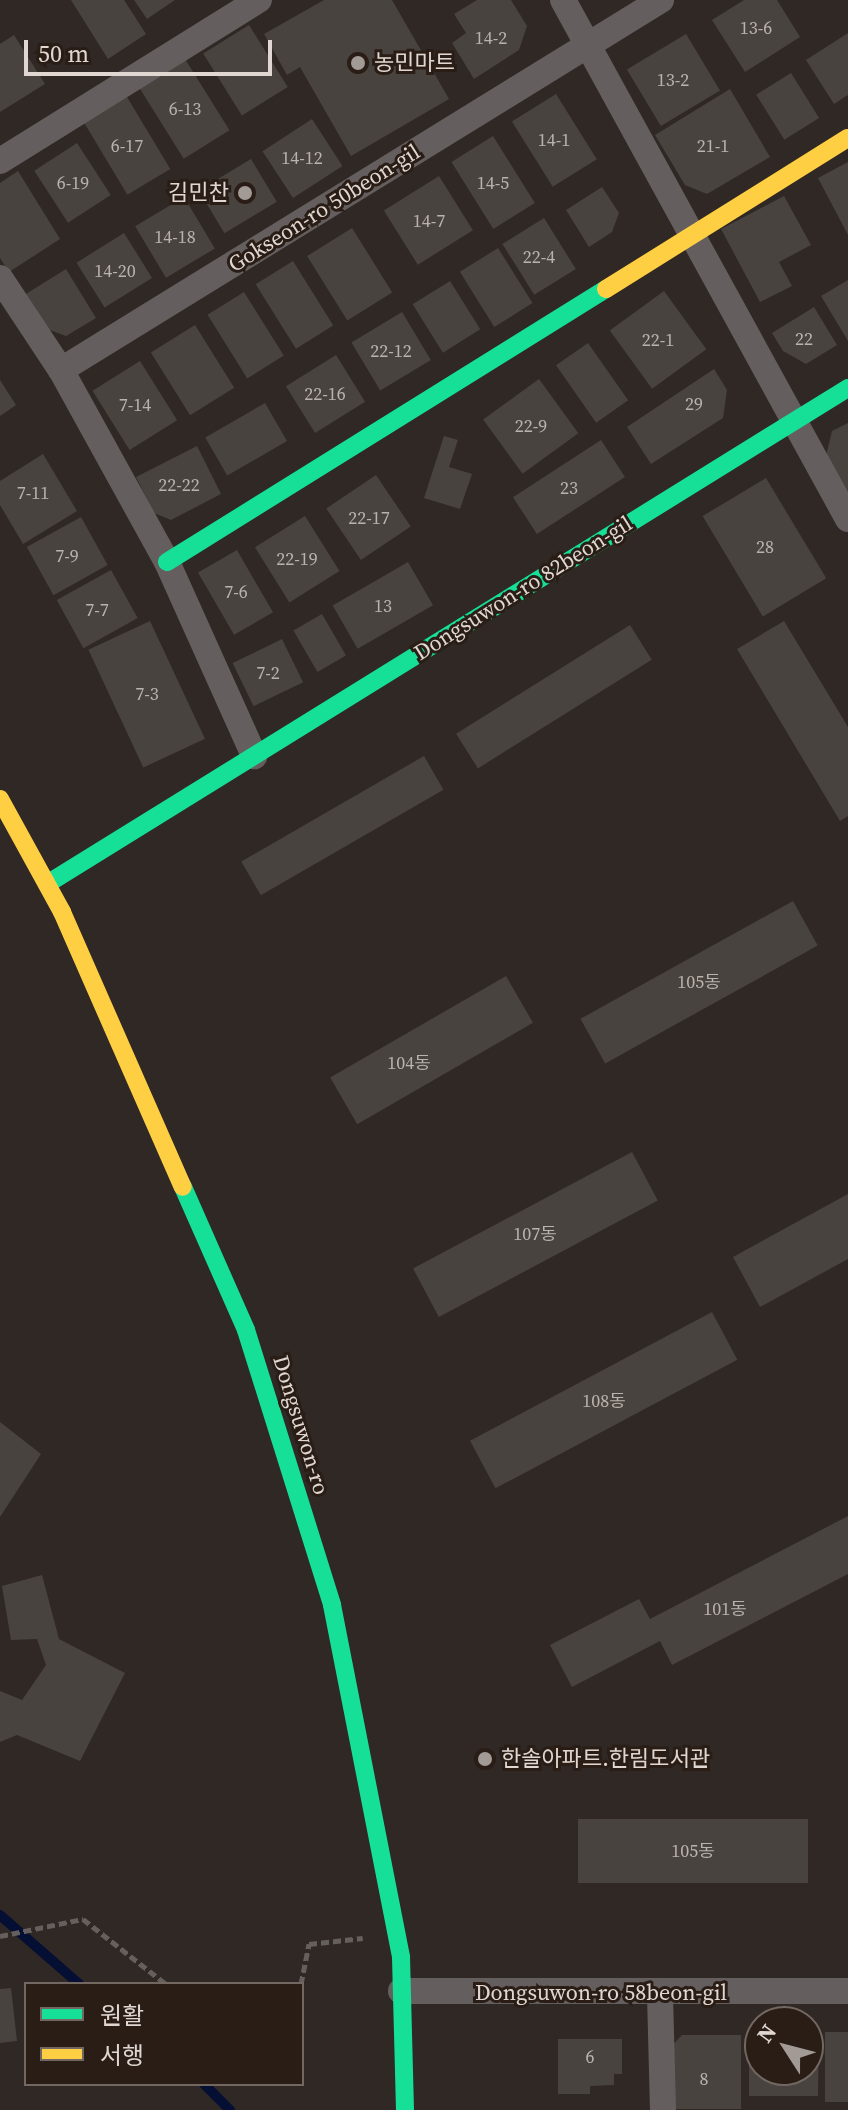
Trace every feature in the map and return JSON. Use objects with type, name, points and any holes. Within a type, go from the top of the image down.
[{"type":"street","points":[[0,161],[259,0]]},
{"type":"street","points":[[563,0],[848,519]]},
{"type":"street","name":"Gokseon-ro 50beon-gil","points":[[61,370],[661,0]]},
{"type":"street","points":[[167,562],[848,138]]},
{"type":"street","points":[[0,278],[61,370],[167,562],[254,756]]},
{"type":"street","name":"Dongsuwon-ro 82beon-gil","points":[[47,884],[848,388]]},
{"type":"street","name":"Dongsuwon-ro","points":[[0,799],[47,884],[246,1330],[332,1605],[396,1934],[405,2110]]},
{"type":"street","name":"Dongsuwon-ro 58beon-gil","points":[[401,1991],[660,1995],[848,1991]]},
{"type":"street","points":[[660,1995],[663,2110]]},
{"type":"path","points":[[0,1936],[83,1919],[163,1982]]},
{"type":"path","points":[[301,1982],[309,1944],[396,1934]]},
{"type":"building","points":[[71,0],[124,0],[146,34],[108,59]]},
{"type":"building","points":[[134,0],[175,0],[147,19]]},
{"type":"building","points":[[324,0],[392,0],[449,99],[351,156],[300,67],[287,75],[264,34]]},
{"type":"building","points":[[477,0],[511,0],[527,26],[519,50],[474,79],[452,43],[466,33],[454,14]]},
{"type":"building","points":[[744,0],[777,0],[800,37],[745,72],[712,20]]},
{"type":"building","points":[[249,25],[288,87],[242,116],[203,54]]},
{"type":"building","points":[[848,33],[848,95],[834,104],[806,60]]},
{"type":"building","points":[[686,34],[720,91],[661,126],[627,70]]},
{"type":"building","points":[[14,35],[45,84],[0,112],[0,44]]},
{"type":"building","points":[[185,59],[230,130],[184,159],[139,88]]},
{"type":"building","points":[[791,73],[819,118],[784,140],[756,95]]},
{"type":"building","points":[[730,89],[770,157],[707,194],[685,185],[655,135]]},
{"type":"building","points":[[556,94],[597,159],[553,187],[512,122]]},
{"type":"building","points":[[127,97],[170,169],[127,195],[84,123]]},
{"type":"building","points":[[312,119],[342,166],[293,198],[263,151]]},
{"type":"building","points":[[493,136],[535,203],[493,229],[451,162]]},
{"type":"building","points":[[77,143],[111,195],[68,223],[34,171]]},
{"type":"building","points":[[251,159],[277,202],[224,233],[199,190]]},
{"type":"building","points":[[848,162],[848,235],[818,178]]},
{"type":"building","points":[[18,171],[60,239],[9,272],[0,258],[0,183]]},
{"type":"building","points":[[439,176],[473,230],[418,265],[384,210]]},
{"type":"building","points":[[602,187],[619,213],[612,232],[589,247],[566,210]]},
{"type":"building","points":[[784,196],[811,245],[779,262],[792,286],[760,302],[721,229]]},
{"type":"building","points":[[184,197],[215,248],[166,278],[135,226]]},
{"type":"building","points":[[544,218],[576,269],[534,295],[502,244]]},
{"type":"building","points":[[352,228],[392,292],[347,321],[307,256]]},
{"type":"building","points":[[124,233],[152,278],[105,308],[77,263]]},
{"type":"building","points":[[498,248],[532,303],[494,327],[460,272]]},
{"type":"building","points":[[293,261],[333,325],[296,349],[256,284]]},
{"type":"building","points":[[66,269],[96,318],[66,336],[39,326],[21,297]]},
{"type":"building","points":[[848,280],[848,341],[821,296]]},
{"type":"building","points":[[450,281],[480,329],[443,353],[413,304]]},
{"type":"building","points":[[664,291],[706,349],[652,389],[610,330]]},
{"type":"building","points":[[244,292],[284,356],[247,378],[208,315]]},
{"type":"building","points":[[814,307],[837,345],[806,364],[783,351],[772,333]]},
{"type":"building","points":[[402,312],[431,360],[380,390],[351,342]]},
{"type":"building","points":[[195,325],[234,388],[190,415],[151,353]]},
{"type":"building","points":[[588,343],[628,400],[596,423],[556,365]]},
{"type":"building","points":[[336,355],[365,402],[315,433],[286,386]]},
{"type":"building","points":[[140,361],[177,420],[130,450],[93,391]]},
{"type":"building","points":[[714,369],[727,390],[723,418],[651,464],[627,427]]},
{"type":"building","points":[[539,379],[578,433],[523,474],[483,420]]},
{"type":"building","points":[[0,380],[16,405],[0,416]]},
{"type":"building","points":[[265,403],[287,441],[227,476],[205,438]]},
{"type":"building","points":[[848,423],[848,492],[845,493],[826,456],[832,431]]},
{"type":"building","points":[[444,436],[458,440],[449,467],[472,474],[460,509],[424,498]]},
{"type":"building","points":[[601,440],[625,477],[537,534],[513,497]]},
{"type":"building","points":[[197,446],[221,494],[171,520],[154,513],[136,477]]},
{"type":"building","points":[[43,454],[77,511],[23,544],[0,505],[0,481]]},
{"type":"building","points":[[376,475],[411,526],[361,560],[326,509]]},
{"type":"building","points":[[766,478],[826,578],[763,616],[703,516]]},
{"type":"building","points":[[305,516],[339,571],[289,602],[255,547]]},
{"type":"building","points":[[81,517],[108,565],[53,595],[27,547]]},
{"type":"building","points":[[237,550],[273,612],[234,635],[198,572]]},
{"type":"building","points":[[408,562],[433,605],[358,649],[333,606]]},
{"type":"building","points":[[111,570],[138,618],[83,648],[57,600]]},
{"type":"building","points":[[322,614],[346,656],[317,672],[293,630]]},
{"type":"building","points":[[150,621],[205,739],[143,768],[88,650]]},
{"type":"building","points":[[784,621],[848,727],[848,816],[840,821],[737,649]]},
{"type":"building","points":[[630,625],[652,660],[478,768],[456,734]]},
{"type":"building","points":[[282,639],[303,682],[254,706],[233,663]]},
{"type":"building","points":[[424,756],[444,790],[261,895],[241,862]]},
{"type":"building","points":[[793,901],[818,946],[605,1063],[580,1019]]},
{"type":"building","points":[[506,976],[533,1023],[357,1124],[330,1078]]},
{"type":"building","points":[[632,1152],[658,1201],[439,1317],[413,1268]]},
{"type":"building","points":[[848,1194],[848,1259],[760,1307],[733,1257]]},
{"type":"building","points":[[712,1312],[737,1360],[495,1488],[470,1441]]},
{"type":"building","points":[[0,1422],[41,1454],[0,1517]]},
{"type":"building","points":[[848,1516],[848,1574],[672,1665],[660,1641],[572,1687],[550,1645],[639,1599],[650,1619]]},
{"type":"building","points":[[42,1575],[59,1639],[125,1673],[80,1761],[17,1735],[0,1742],[0,1691],[22,1700],[46,1665],[37,1639],[11,1640],[2,1586]]},
{"type":"building","points":[[578,1819],[808,1819],[808,1883],[578,1883]]},
{"type":"building","points":[[11,1988],[17,2041],[0,2043],[0,1989]]},
{"type":"building","points":[[825,2032],[848,2032],[848,2102],[825,2102]]},
{"type":"building","points":[[682,2035],[741,2035],[741,2109],[668,2109],[668,2050]]},
{"type":"building","points":[[558,2039],[622,2039],[622,2074],[614,2074],[614,2085],[590,2086],[590,2094],[558,2094]]},
{"type":"building","points":[[749,2086],[818,2086],[818,2096],[749,2096]]},
{"type":"waterway","points":[[0,1915],[77,1982]]},
{"type":"waterway","points":[[206,2086],[230,2110]]},
{"type":"traffic: fast","points":[[167,562],[606,289]]},
{"type":"traffic: fast","points":[[47,884],[848,388]]},
{"type":"traffic: fast","points":[[183,1187],[246,1330],[332,1605],[401,1957],[405,2110]]},
{"type":"traffic: slow","points":[[606,289],[848,138]]},
{"type":"traffic: slow","points":[[0,799],[62,912],[183,1187]]},
{"type":"place","name":"농민마트","points":[[358,63]]},
{"type":"place","name":"김민찬","points":[[245,193]]},
{"type":"place","name":"한솔아파트.한림도서관","points":[[485,1759]]}]
